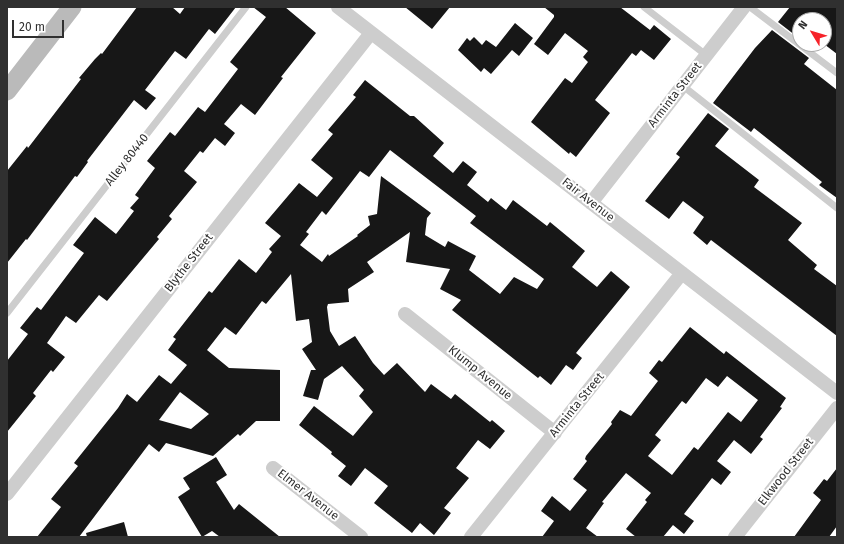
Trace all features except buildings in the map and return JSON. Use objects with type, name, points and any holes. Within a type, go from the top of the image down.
[{"type":"main road","points":[[7,91],[72,7]]},
{"type":"street","name":"Fair Avenue","points":[[338,7],[837,393]]},
{"type":"street","name":"Arminta Street","points":[[591,203],[744,7]]},
{"type":"street","name":"Blythe Street","points":[[7,494],[371,33]]},
{"type":"street","name":"Arminta Street","points":[[471,537],[682,273]]},
{"type":"street","name":"Klump Avenue","points":[[405,314],[555,433]]},
{"type":"street","name":"Elkwood Street","points":[[735,537],[837,408]]},
{"type":"street","name":"Elmer Avenue","points":[[273,468],[361,537]]},
{"type":"lane","name":"Alley 80440","points":[[7,313],[246,7]]},
{"type":"lane","points":[[644,7],[706,55]]},
{"type":"lane","points":[[750,7],[837,73]]},
{"type":"lane","points":[[683,86],[837,208]]}]
